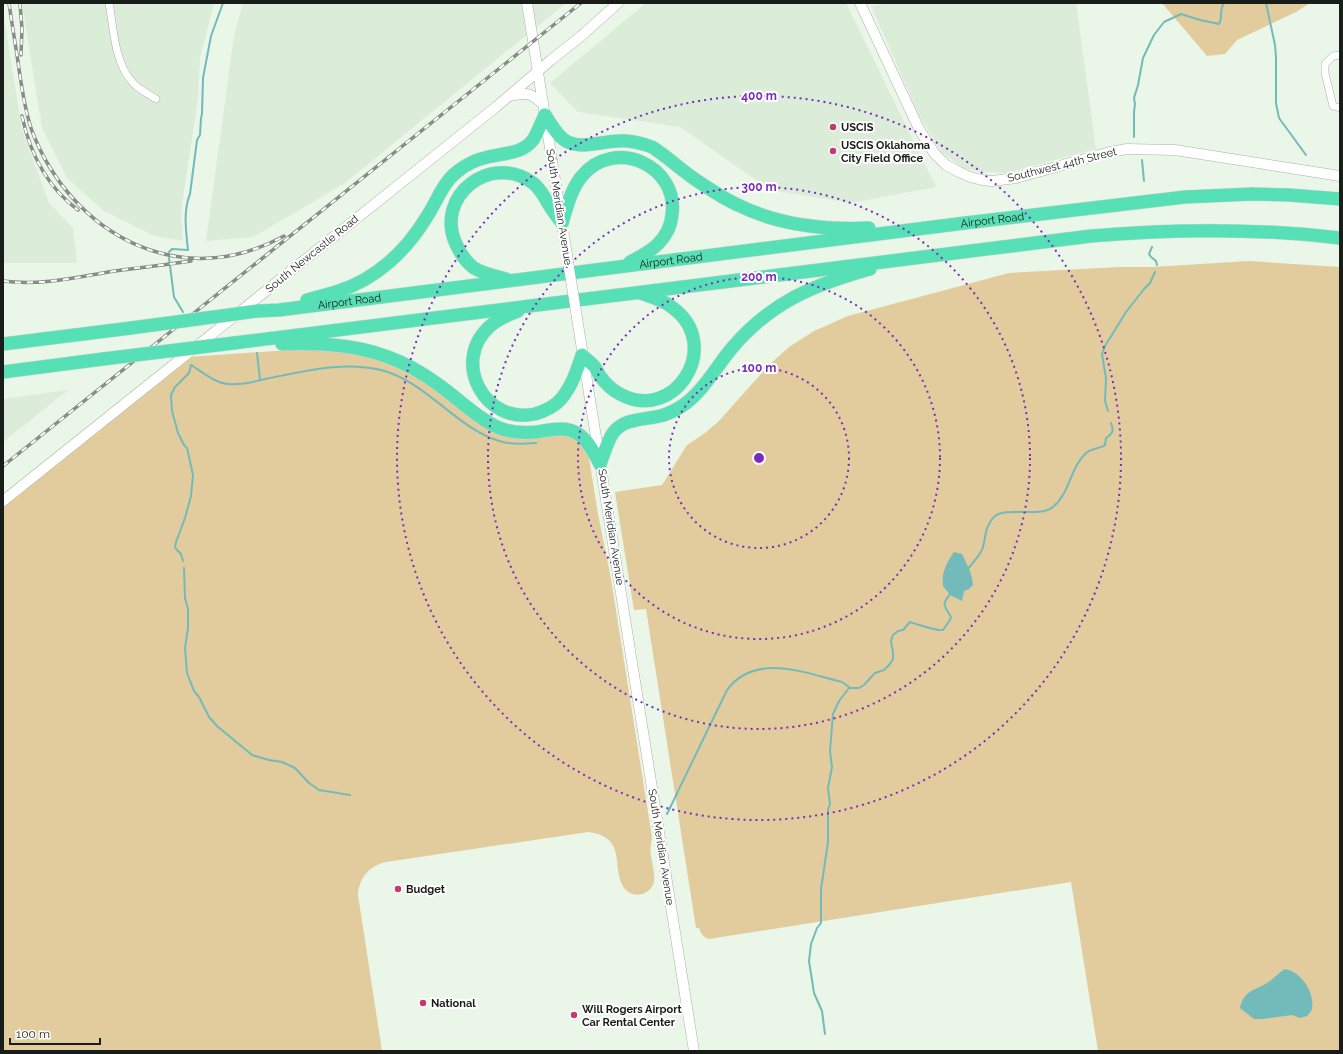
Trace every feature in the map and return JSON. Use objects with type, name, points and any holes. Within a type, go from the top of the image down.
[{"type":"highway","points":[[544,110],[558,134],[566,141],[575,145],[584,146],[619,140],[641,143],[663,154],[697,180],[738,205],[758,214],[779,220],[824,227],[861,228],[965,223]]},
{"type":"highway","points":[[280,308],[340,291],[363,280],[388,264],[410,242],[428,216],[444,186],[458,171],[478,159],[517,151],[525,147],[532,141],[538,132],[544,110]]},
{"type":"highway","points":[[562,223],[576,185],[583,174],[594,166],[614,158],[638,160],[650,166],[660,174],[667,184],[672,197],[673,208],[670,224],[664,237],[658,244],[644,255],[619,267]]},
{"type":"highway","points":[[512,281],[484,273],[464,259],[458,249],[453,238],[451,213],[462,191],[481,177],[492,174],[502,172],[518,176],[533,183],[541,191],[550,207],[562,223]]},
{"type":"highway","name":"Airport Road","points":[[3,344],[280,308],[512,281],[965,223],[1185,197],[1252,194],[1340,199]]},
{"type":"highway","points":[[3,372],[1091,236],[1164,231],[1216,230],[1271,232],[1340,238]]},
{"type":"highway","points":[[600,464],[609,441],[616,429],[632,420],[660,416],[682,406],[699,390],[742,336],[760,320],[784,303],[800,294],[838,278],[912,258]]},
{"type":"highway","points":[[528,306],[496,321],[482,334],[474,353],[474,375],[477,385],[488,401],[504,411],[519,415],[529,415],[547,410],[555,405],[567,391],[573,380],[582,355],[595,366],[603,380],[611,388],[630,398],[649,400],[659,398],[667,394],[682,382],[691,367],[695,349],[694,340],[687,323],[674,308],[665,302],[636,292]]},
{"type":"highway","points":[[234,343],[332,344],[370,351],[406,364],[421,372],[482,419],[499,428],[520,432],[535,432],[556,428],[573,430],[587,441],[600,464]]},
{"type":"street","points":[[109,3],[117,51],[123,69],[134,84],[142,91],[156,99]]},
{"type":"street","name":"South Meridian Avenue","points":[[527,3],[694,1051]]},
{"type":"street","name":"South Newcastle Road","points":[[3,501],[509,96],[618,3]]},
{"type":"street","name":"Southwest 44th Street","points":[[860,3],[919,129],[934,153],[946,164],[970,177],[992,181],[1016,178],[1110,152],[1127,149],[1175,150],[1340,176]]},
{"type":"street","points":[[1337,56],[1325,64],[1325,73],[1333,106],[1340,108]]},
{"type":"street","points":[[509,96],[532,95],[544,110]]},
{"type":"shaded area","points":[[22,3],[214,3],[200,58],[198,99],[181,211],[183,241],[152,235],[104,211],[67,178],[42,128]]},
{"type":"shaded area","points":[[243,3],[566,3],[345,183],[253,237],[206,241],[234,36]]},
{"type":"shaded area","points":[[646,3],[846,3],[936,187],[851,203],[770,190],[680,127],[578,112],[550,83]]},
{"type":"shaded area","points":[[888,3],[1076,3],[1096,149],[1008,173],[985,172],[962,168],[941,151],[919,115],[871,6]]},
{"type":"shaded area","points":[[1162,3],[1310,3],[1296,12],[1237,40],[1225,54],[1207,56]]},
{"type":"shaded area","points":[[3,12],[22,129],[49,203],[73,228],[77,263],[3,263]]},
{"type":"shaded area","points":[[1249,261],[1340,267],[1340,1051],[1098,1051],[1071,882],[709,939],[701,934],[699,928],[696,928],[646,609],[634,610],[615,492],[662,485],[687,445],[719,421],[769,365],[789,347],[814,331],[848,316],[1009,273]]},
{"type":"shaded area","points":[[332,347],[407,368],[481,422],[571,433],[588,452],[598,514],[611,579],[652,837],[651,854],[654,872],[653,886],[646,892],[638,895],[625,889],[621,881],[614,847],[609,840],[601,835],[588,832],[386,862],[375,866],[366,874],[360,883],[358,895],[382,1051],[3,1051],[3,505],[188,357]]},
{"type":"shaded area","points":[[68,390],[3,442],[3,399]]},
{"type":"water","points":[[954,552],[962,554],[972,576],[973,585],[964,591],[962,601],[950,595],[943,586],[945,568]]},
{"type":"water","points":[[1285,969],[1301,978],[1309,989],[1312,1008],[1307,1016],[1300,1018],[1292,1015],[1254,1019],[1240,1008],[1247,994],[1262,986]]},
{"type":"waterway","points":[[169,252],[172,249],[188,250],[186,207],[190,194],[197,140],[200,135],[203,78],[211,36],[223,3]]},
{"type":"waterway","points":[[1134,137],[1134,98],[1143,58],[1154,35],[1164,22],[1181,14],[1219,24],[1224,3]]},
{"type":"waterway","points":[[1266,3],[1275,45],[1276,103],[1279,118],[1306,155]]},
{"type":"waterway","points":[[1142,160],[1144,181]]},
{"type":"waterway","points":[[1152,247],[1149,254],[1156,261],[1157,265]]},
{"type":"waterway","points":[[169,258],[174,297],[183,312]]},
{"type":"waterway","points":[[1108,411],[1105,401],[1106,378],[1102,354],[1105,346],[1126,312],[1150,283],[1155,272]]},
{"type":"waterway","points":[[257,353],[260,380]]},
{"type":"waterway","points":[[183,561],[181,554],[175,547],[191,496],[193,475],[187,448],[178,433],[172,411],[171,395],[175,387],[189,373],[191,365],[210,378],[218,382],[228,384],[246,383],[325,368],[353,366],[381,370],[398,376],[414,385],[457,418],[487,436],[511,444],[536,443]]},
{"type":"waterway","points":[[967,570],[982,550],[987,528],[991,520],[999,514],[1006,512],[1040,512],[1053,507],[1063,495],[1076,466],[1086,453],[1105,445],[1106,438],[1112,432],[1111,423]]},
{"type":"waterway","points":[[184,568],[185,598],[188,609],[188,628],[185,648],[187,673],[194,691],[199,697],[209,717],[217,726],[252,755],[282,762],[295,768],[309,783],[319,790],[350,795]]},
{"type":"waterway","points":[[825,1034],[822,1011],[814,993],[809,961],[811,944],[817,928],[821,923],[821,889],[828,842],[828,810],[830,804],[828,788],[832,767],[830,751],[833,714],[839,701],[849,688],[859,688],[864,685],[875,673],[884,670],[890,664],[893,659],[891,641],[893,635],[898,631],[903,630],[910,622],[943,630],[951,617],[945,605],[946,600],[951,593]]},
{"type":"waterway","points":[[667,814],[727,690],[738,678],[752,671],[766,668],[781,668],[842,682],[849,687]]},
{"type":"railway","points":[[9,3],[27,116],[32,131],[50,168],[74,199],[102,225],[134,244],[170,255],[207,258],[245,252],[284,236]]},
{"type":"railway","points":[[20,3],[22,29],[21,55]]},
{"type":"railway","points":[[3,466],[581,3]]},
{"type":"railway","points":[[22,116],[25,130],[41,168],[57,191],[78,210]]},
{"type":"railway","points":[[3,281],[45,282],[191,261]]},
{"type":"place","name":"USCIS","points":[[833,127]]},
{"type":"place","name":"USCIS Oklahoma City Field Office","points":[[833,151]]},
{"type":"place","name":"Budget","points":[[398,889]]},
{"type":"place","name":"National","points":[[423,1003]]},
{"type":"place","name":"Will Rogers Airport Car Rental Center","points":[[574,1015]]}]
